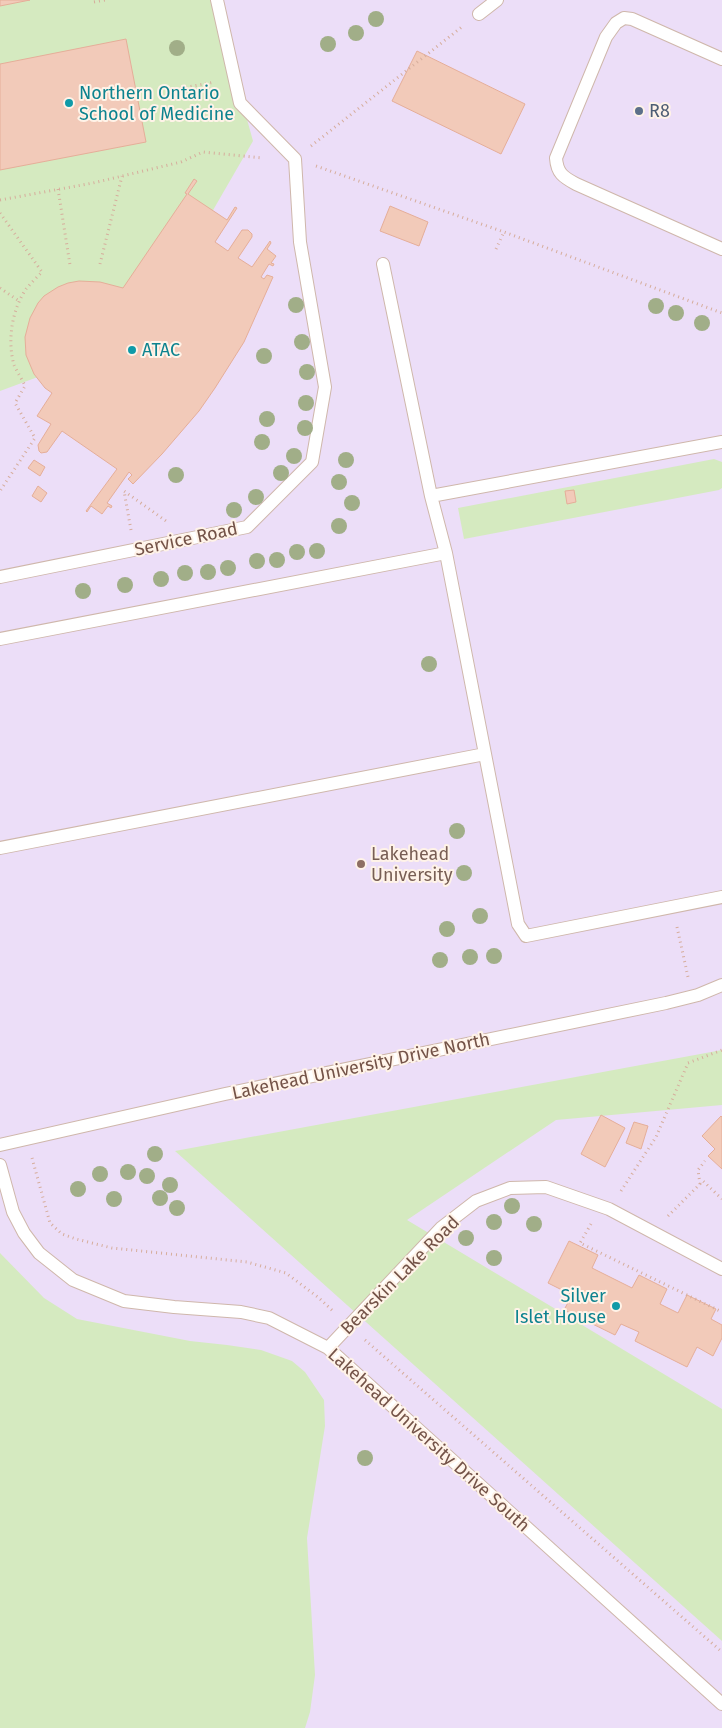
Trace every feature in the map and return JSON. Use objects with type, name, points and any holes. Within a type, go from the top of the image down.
[{"type":"lane","points":[[217,0],[240,103],[295,159]]},
{"type":"lane","points":[[479,14],[497,0]]},
{"type":"lane","points":[[718,56],[632,19],[624,18],[616,23],[606,37],[556,158],[557,169],[563,177],[722,249]]},
{"type":"lane","name":"Service Road","points":[[0,577],[247,527],[312,462],[325,388],[300,242],[295,159]]},
{"type":"lane","points":[[383,264],[431,496],[446,553],[518,924],[526,936],[722,898]]},
{"type":"lane","points":[[431,496],[722,442]]},
{"type":"lane","points":[[0,639],[446,553]]},
{"type":"lane","points":[[0,848],[485,754]]},
{"type":"lane","name":"Lakehead University Drive North","points":[[0,1145],[225,1094],[692,996],[722,985]]},
{"type":"lane","name":"Lakehead University Drive South","points":[[0,1165],[13,1212],[24,1234],[39,1253],[73,1280],[124,1301],[241,1312],[269,1318],[328,1348],[722,1704]]},
{"type":"lane","name":"Bearskin Lake Road","points":[[328,1348],[441,1228],[476,1202],[510,1188],[546,1186],[605,1208],[722,1269]]},
{"type":"path","points":[[94,2],[105,0]]},
{"type":"path","points":[[295,159],[479,14]]},
{"type":"path","points":[[166,91],[235,79]]},
{"type":"path","points":[[0,200],[122,176],[180,162],[203,152],[295,159],[504,232],[722,313]]},
{"type":"path","points":[[100,264],[122,176]]},
{"type":"path","points":[[58,189],[70,265]]},
{"type":"path","points":[[0,213],[42,272],[27,288],[19,301],[10,340],[14,365],[25,386],[15,403],[35,438],[0,491]]},
{"type":"path","points":[[496,249],[504,232]]},
{"type":"path","points":[[0,288],[19,301]]},
{"type":"path","points":[[134,550],[124,491],[190,538]]},
{"type":"path","points":[[673,907],[692,996]]},
{"type":"path","points":[[722,1050],[688,1063],[656,1136],[580,1243],[722,1312]]},
{"type":"path","points":[[700,1184],[698,1170],[705,1161]]},
{"type":"path","points":[[652,1233],[703,1181],[722,1199]]},
{"type":"shaded area","name":"Lakehead University","points":[[0,0],[722,0],[722,1728],[0,1728]]},
{"type":"green space","points":[[0,0],[214,0],[253,141],[138,340],[0,391]]},
{"type":"green space","points":[[714,459],[722,462],[722,488],[719,490],[464,539],[458,508]]},
{"type":"green space","points":[[722,1050],[722,1105],[556,1120],[407,1220],[722,1409],[722,1641],[175,1151]]},
{"type":"green space","points":[[0,1253],[44,1298],[77,1319],[190,1341],[261,1350],[292,1361],[305,1372],[324,1400],[325,1426],[307,1538],[315,1675],[310,1712],[305,1728],[0,1728]]},
{"type":"building","points":[[0,0],[30,0],[0,6]]},
{"type":"building","name":"Northern Ontario School of Medicine","points":[[126,39],[146,142],[0,170],[0,64]]},
{"type":"building","points":[[417,51],[525,104],[501,154],[392,101]]},
{"type":"building","name":"ATAC","points":[[194,179],[197,181],[188,194],[227,220],[235,207],[237,208],[215,242],[228,251],[242,230],[248,230],[252,237],[238,258],[252,267],[270,241],[271,243],[267,249],[276,256],[271,263],[274,264],[273,266],[269,264],[261,277],[264,279],[267,275],[273,277],[244,342],[199,411],[133,484],[128,479],[132,475],[129,472],[107,503],[112,506],[111,508],[108,506],[102,514],[91,506],[87,512],[86,511],[117,469],[62,431],[47,452],[41,453],[39,451],[38,445],[51,424],[37,416],[52,393],[45,388],[34,374],[26,355],[25,337],[30,318],[44,296],[68,283],[79,281],[100,282],[123,288],[187,194],[185,193]]},
{"type":"building","points":[[390,206],[428,222],[419,246],[380,231]]},
{"type":"building","points":[[34,460],[45,467],[40,476],[28,468]]},
{"type":"building","points":[[38,486],[47,493],[41,502],[32,496]]},
{"type":"building","points":[[574,490],[576,502],[567,504],[565,491]]},
{"type":"building","points":[[601,1115],[625,1128],[605,1167],[581,1154]]},
{"type":"building","points":[[721,1116],[722,1169],[708,1156],[715,1149],[702,1136]]},
{"type":"building","points":[[634,1122],[648,1126],[641,1149],[626,1143]]},
{"type":"building","name":"Silver Islet House","points":[[569,1241],[598,1255],[592,1268],[632,1288],[639,1275],[667,1289],[660,1304],[678,1313],[687,1295],[716,1309],[711,1319],[722,1325],[722,1338],[713,1356],[697,1347],[687,1367],[635,1341],[639,1332],[621,1324],[615,1335],[564,1310],[572,1295],[548,1283]]},
{"type":"place","name":"Northern Ontario School of Medicine","points":[[69,103]]},
{"type":"place","name":"R8","points":[[639,111]]},
{"type":"place","name":"ATAC","points":[[132,350]]},
{"type":"place","name":"Lakehead University","points":[[361,864]]},
{"type":"place","name":"Silver Islet House","points":[[616,1306]]}]
